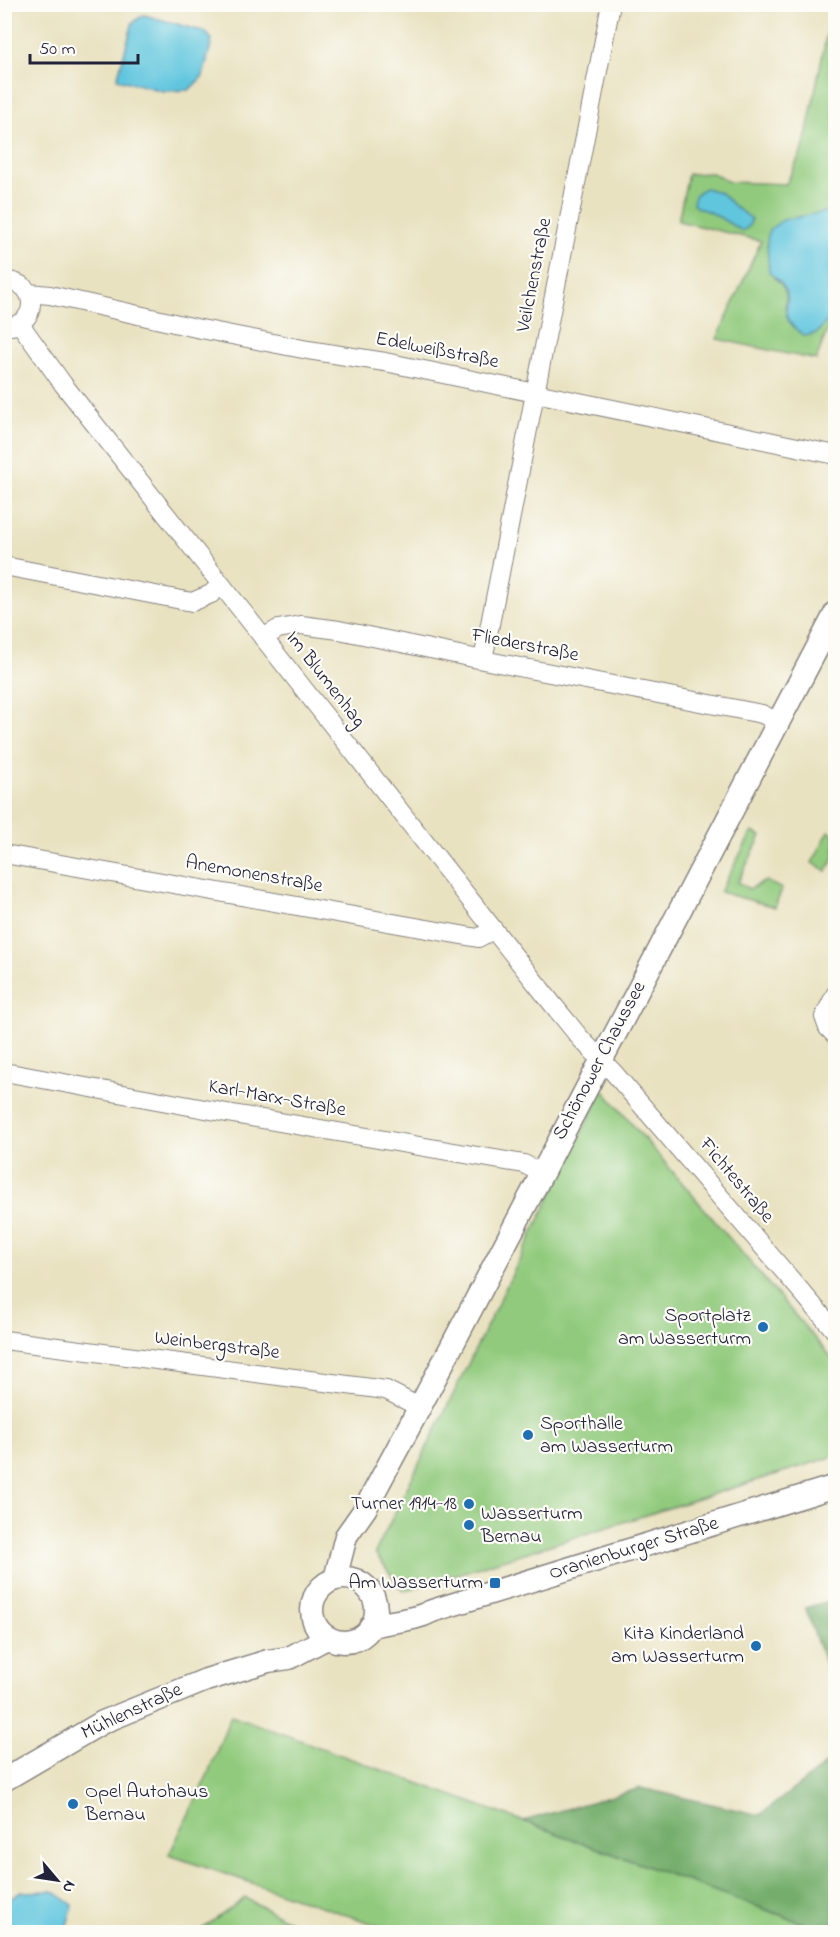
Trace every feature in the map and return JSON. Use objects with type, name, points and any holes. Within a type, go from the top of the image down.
[{"type":"main road","name":"Schönower Chaussee","points":[[335,1579],[346,1536],[365,1509],[836,612]]},
{"type":"main road","name":"Oranienburger Straße","points":[[370,1627],[415,1618],[836,1486]]},
{"type":"main road","name":"Schönower Chaussee","points":[[365,1509],[355,1559],[367,1591]]},
{"type":"main road","points":[[348,1578],[367,1591],[375,1613],[370,1627],[362,1636],[351,1641],[336,1641],[322,1630],[312,1611],[315,1596],[321,1587],[335,1579],[348,1578]]},
{"type":"main road","name":"Oranienburger Straße","points":[[367,1591],[397,1608],[432,1611]]},
{"type":"main road","name":"Mühlenstraße","points":[[4,1780],[103,1722],[190,1685],[268,1661],[301,1635],[322,1630]]},
{"type":"street","name":"Veilchenstraße","points":[[483,660],[611,4]]},
{"type":"street","points":[[4,281],[20,284],[29,293]]},
{"type":"street","name":"Edelweißstraße","points":[[29,293],[50,295],[196,328],[385,363],[836,455]]},
{"type":"street","name":"Im Blumenhag","points":[[29,293],[31,300],[29,314],[12,325],[63,384],[493,930],[601,1060]]},
{"type":"street","points":[[4,566],[192,602],[211,594],[221,585]]},
{"type":"street","name":"Fliederstraße","points":[[263,638],[278,629],[301,625],[339,630],[762,714],[778,722]]},
{"type":"street","name":"Anemonenstraße","points":[[4,854],[478,938],[493,930]]},
{"type":"street","points":[[836,993],[824,1017],[828,1028],[836,1036]]},
{"type":"street","name":"Fichtestraße","points":[[601,1060],[836,1332]]},
{"type":"street","name":"Karl-Marx-Straße","points":[[4,1072],[406,1145],[524,1164],[541,1173]]},
{"type":"street","name":"Weinbergstraße","points":[[4,1340],[386,1390],[419,1407]]},
{"type":"green space","points":[[832,8],[835,8],[835,210],[794,219],[774,278],[785,291],[785,308],[835,304],[835,310],[816,360],[717,339],[761,241],[678,221],[688,174],[712,173],[729,182],[786,184],[804,146]]},
{"type":"green space","points":[[829,831],[835,835],[835,856],[827,871],[812,863]]},
{"type":"green space","points":[[752,832],[761,836],[738,882],[749,889],[766,881],[782,889],[775,907],[720,892]]},
{"type":"green space","points":[[603,1090],[835,1362],[835,1456],[403,1591],[375,1553]]},
{"type":"green space","points":[[836,1599],[835,1691],[805,1608]]},
{"type":"green space","points":[[231,1715],[827,1932],[397,1932],[169,1855],[207,1776]]},
{"type":"green space","points":[[835,1757],[835,1932],[827,1932],[523,1821],[641,1788],[760,1815]]},
{"type":"green space","points":[[245,1898],[303,1928],[297,1932],[198,1932]]},
{"type":"water","points":[[144,15],[206,32],[212,40],[203,76],[189,90],[163,91],[117,79],[133,22]]},
{"type":"water","points":[[706,188],[721,193],[736,208],[751,218],[747,227],[742,231],[714,214],[696,207],[693,204],[695,196]]},
{"type":"water","points":[[835,210],[835,302],[827,321],[817,333],[805,336],[789,321],[786,315],[787,293],[782,284],[769,272],[767,242],[769,230],[783,220]]},
{"type":"water","points":[[53,1891],[73,1905],[65,1932],[5,1932],[5,1902],[21,1892]]},
{"type":"place","name":"Sportplatz am Wasserturm","points":[[763,1327]]},
{"type":"place","name":"Sporthalle am Wasserturm","points":[[528,1435]]},
{"type":"place","name":"Turner 1914-18","points":[[469,1504]]},
{"type":"place","name":"Wasserturm Bernau","points":[[469,1525]]},
{"type":"place","name":"Am Wasserturm","points":[[495,1583]]},
{"type":"place","name":"Kita Kinderland am Wasserturm","points":[[756,1646]]},
{"type":"place","name":"Opel Autohaus Bernau","points":[[73,1804]]}]
